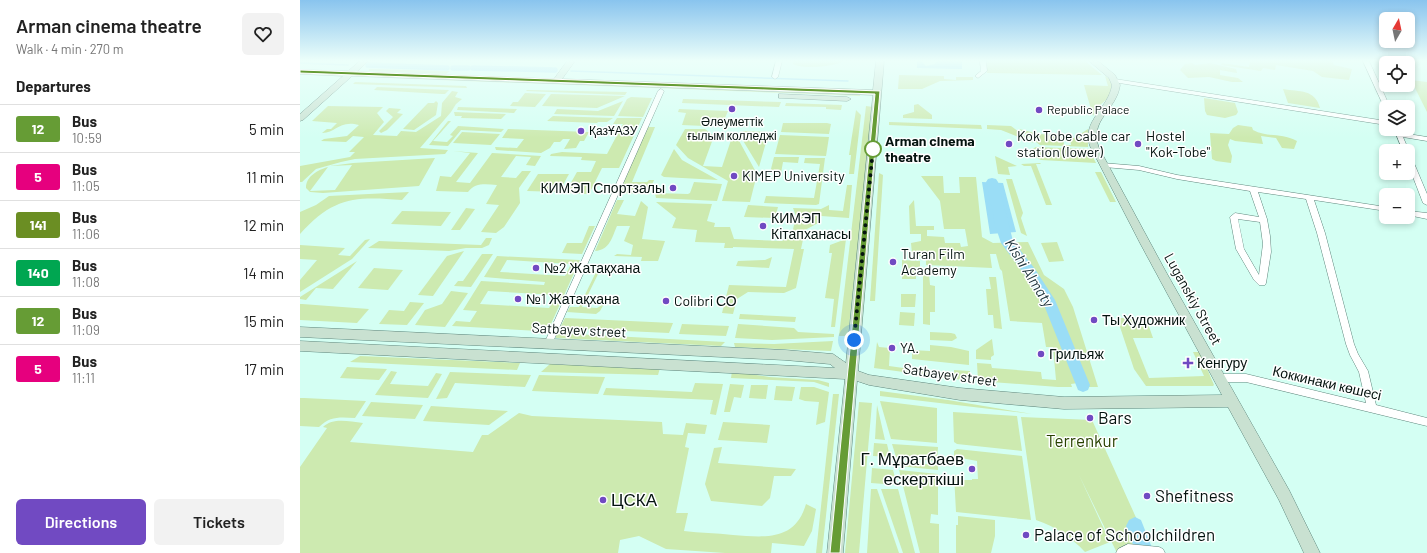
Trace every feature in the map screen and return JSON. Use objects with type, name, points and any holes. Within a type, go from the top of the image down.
[{"type":"main road","points":[[300,118],[335,87]]},
{"type":"main road","points":[[539,87],[877,96]]},
{"type":"main road","points":[[693,87],[877,96]]},
{"type":"main road","points":[[835,553],[878,87]]},
{"type":"main road","name":"Luganskiy Street","points":[[1116,87],[1113,99],[1098,116],[1092,131],[1092,138],[1095,148],[1140,235],[1299,522],[1312,553]]},
{"type":"main road","name":"Satbayev street","points":[[300,332],[785,355],[833,359],[851,374]]},
{"type":"main road","name":"Satbayev street","points":[[300,346],[851,374],[869,380],[960,394],[1079,404],[1232,401]]},
{"type":"street","points":[[1152,87],[1379,123]]},
{"type":"street","points":[[1378,87],[1384,100]]},
{"type":"street","points":[[548,344],[660,91]]},
{"type":"street","points":[[1415,136],[1427,139]]},
{"type":"street","points":[[1104,165],[1139,168],[1177,177],[1379,208]]},
{"type":"street","points":[[1415,173],[1427,203]]},
{"type":"street","points":[[1253,188],[1263,220],[1267,251],[1262,283],[1257,278],[1240,249],[1234,217],[1263,220]]},
{"type":"street","points":[[1309,197],[1321,233],[1350,344],[1354,356],[1363,371],[1372,408]]},
{"type":"street","points":[[1415,214],[1427,216]]},
{"type":"street","name":"Коккинаки көшесі","points":[[1220,378],[1246,378],[1427,422]]},
{"type":"street","points":[[1127,552],[1156,552]]},
{"type":"green space","points":[[377,87],[449,90],[445,94],[442,94],[374,90]]},
{"type":"green space","points":[[433,87],[466,87],[467,88]]},
{"type":"green space","points":[[618,87],[860,94],[860,96]]},
{"type":"green space","points":[[898,87],[927,87],[922,89],[898,89]]},
{"type":"green space","points":[[1085,87],[1112,87],[1110,94],[1093,116]]},
{"type":"green space","points":[[1415,87],[1427,87],[1427,112]]},
{"type":"green space","points":[[1283,89],[1311,94],[1318,102],[1320,108],[1288,103]]},
{"type":"green space","points":[[452,91],[458,92],[455,97],[462,99],[456,104],[420,148],[448,150],[445,154],[355,159],[316,169],[302,182],[300,182],[300,166],[350,157],[355,152],[349,152],[364,137],[353,136],[346,142],[321,141],[324,139],[347,136],[359,125],[346,124],[331,131],[322,133],[327,129],[331,129],[337,123],[312,121],[328,106],[383,107],[377,113],[384,122],[373,135],[397,136],[401,131],[416,132],[441,116],[442,103]]},
{"type":"green space","points":[[526,91],[627,92],[625,95]]},
{"type":"green space","points":[[525,93],[546,94],[535,107],[510,106],[513,102],[518,102]]},
{"type":"green space","points":[[551,94],[625,96],[597,108],[542,106]]},
{"type":"green space","points":[[631,97],[652,98],[643,117],[618,116],[627,99]]},
{"type":"green space","points":[[1204,98],[1235,103],[1238,112],[1236,115],[1225,118],[1207,115],[1205,111]]},
{"type":"green space","points":[[683,99],[781,102],[779,107],[682,103]]},
{"type":"green space","points":[[436,101],[438,103],[436,115],[414,130],[403,129],[428,103],[434,103]]},
{"type":"green space","points":[[623,101],[614,116],[554,114],[557,109],[598,111]]},
{"type":"green space","points":[[786,103],[842,105],[841,110],[826,109],[826,107],[785,106]]},
{"type":"green space","points":[[918,104],[932,115],[932,119],[903,118],[903,115],[914,112],[914,105]]},
{"type":"green space","points":[[866,106],[873,107],[848,336],[839,336]]},
{"type":"green space","points":[[458,107],[517,109],[514,113],[457,110]]},
{"type":"green space","points":[[389,108],[401,109],[397,113],[403,114],[387,130],[381,133],[379,131],[393,117],[386,111]]},
{"type":"green space","points":[[679,109],[728,111],[725,118],[705,126],[682,125],[686,113],[678,112]]},
{"type":"green space","points":[[856,110],[861,115],[854,174],[849,174],[851,155],[849,155]]},
{"type":"green space","points":[[454,112],[506,114],[501,119],[461,118],[462,116],[455,116]]},
{"type":"green space","points":[[553,116],[613,118],[607,122],[597,123],[547,121]]},
{"type":"green space","points":[[617,118],[642,118],[619,168],[602,168],[589,194],[565,193],[577,172],[591,172],[596,161],[581,160],[582,157],[550,156],[551,154],[562,152],[607,154],[623,124],[613,124]]},
{"type":"green space","points":[[448,121],[451,121],[433,141],[447,142],[453,136],[450,135],[458,126],[504,129],[501,132],[461,130],[448,146],[429,145]]},
{"type":"green space","points":[[889,122],[981,125],[982,129],[889,125]]},
{"type":"green space","points":[[783,123],[831,124],[829,134],[781,132]]},
{"type":"green space","points":[[987,125],[1011,126],[1034,143],[1001,130],[987,129]]},
{"type":"green space","points":[[1238,125],[1252,127],[1253,130],[1264,134],[1291,138],[1297,141],[1294,149],[1282,148],[1276,138],[1261,136],[1263,144],[1235,141],[1230,139],[1228,145],[1232,156],[1231,163],[1212,159],[1210,133],[1229,134],[1233,128]]},
{"type":"green space","points":[[647,127],[655,127],[632,182],[647,182],[649,180],[654,180],[648,194],[619,193],[619,190]]},
{"type":"green space","points":[[508,129],[589,132],[584,141],[580,141],[576,148],[564,149],[570,139],[563,139],[560,142],[554,142],[550,148],[541,153],[496,150],[495,147],[517,148],[524,139],[502,138]]},
{"type":"green space","points":[[685,129],[705,129],[714,136],[703,166],[722,167],[732,137],[736,135],[757,174],[750,202],[722,201],[728,181],[688,158],[676,145]]},
{"type":"green space","points":[[1019,129],[1039,134],[1054,135],[1063,138],[1064,145],[1071,145],[1070,138],[1074,138],[1088,129],[1088,147],[1040,145]]},
{"type":"green space","points":[[744,131],[769,132],[759,167],[739,134]]},
{"type":"green space","points":[[462,132],[500,134],[491,145],[453,143]]},
{"type":"green space","points":[[780,135],[829,137],[826,156],[775,154]]},
{"type":"green space","points":[[1036,147],[1089,149],[1096,163],[1041,160],[1027,152]]},
{"type":"green space","points":[[674,149],[682,160],[718,180],[664,177],[661,175]]},
{"type":"green space","points":[[453,151],[478,153],[456,182],[470,183],[492,153],[541,156],[535,166],[526,165],[531,157],[516,156],[501,177],[516,178],[522,171],[531,171],[519,188],[520,203],[504,227],[496,233],[481,232],[499,205],[486,204],[497,185],[477,185],[468,192],[436,191],[440,176],[451,177],[470,153]]},
{"type":"green space","points":[[995,156],[1017,166],[1008,167],[1010,175],[998,174]]},
{"type":"green space","points":[[774,157],[799,157],[798,163],[783,162],[781,173],[770,173]]},
{"type":"green space","points":[[435,158],[419,186],[323,193],[310,192],[306,188],[308,180],[313,174],[328,167],[310,191],[335,190],[352,165],[330,166],[353,163]]},
{"type":"green space","points":[[805,158],[825,158],[819,204],[764,203],[766,196],[814,198],[820,164],[804,163]]},
{"type":"green space","points":[[1040,163],[1041,164],[1036,164],[1052,205],[1046,205],[1031,166],[1024,166],[1021,164]]},
{"type":"green space","points":[[1095,172],[1101,172],[1116,202],[1110,202]]},
{"type":"green space","points":[[879,173],[883,175],[875,301],[870,301]]},
{"type":"green space","points":[[538,174],[569,174],[559,192],[527,191]]},
{"type":"green space","points":[[921,176],[943,176],[944,193],[960,193],[959,177],[976,177],[982,237],[993,243],[1028,242],[1044,275],[1064,289],[1073,307],[1098,387],[1087,387],[1085,382],[1071,384],[1072,387],[1058,387],[978,381],[977,363],[991,364],[992,368],[1041,372],[1042,379],[1056,380],[1053,347],[1046,347],[1042,323],[1010,321],[1002,271],[1000,269],[996,254],[990,254],[992,268],[926,265],[926,258],[912,254],[911,243],[921,241],[921,234],[910,234],[909,206],[914,200],[916,226],[934,226],[934,230],[927,230],[927,236],[944,237],[945,243],[960,243],[961,247],[968,246],[965,229],[944,229],[940,201]]},
{"type":"green space","points":[[1006,179],[1012,179],[1023,213],[1021,218],[1027,236],[1021,233]]},
{"type":"green space","points":[[694,182],[722,184],[717,201],[656,198],[655,193],[688,194],[690,193]]},
{"type":"green space","points":[[847,185],[852,185],[849,218],[821,216],[820,222],[805,230],[801,249],[804,249],[796,288],[784,293],[748,292],[737,299],[733,314],[722,313],[729,285],[786,287],[794,249],[724,248],[725,243],[695,242],[697,230],[672,228],[676,218],[656,202],[712,204],[707,221],[715,223],[714,227],[730,227],[734,239],[782,241],[792,234],[796,216],[793,208],[821,209],[829,205],[829,210],[843,211]]},
{"type":"green space","points":[[409,192],[402,200],[371,198],[358,199],[334,206],[312,222],[300,234],[300,212],[316,205],[329,196]]},
{"type":"green space","points":[[617,200],[624,200],[617,214],[635,216],[641,201],[648,207],[642,239],[665,241],[658,261],[641,261],[642,257],[614,256],[617,254],[631,255],[633,245],[624,241],[630,226],[617,226],[607,246],[595,251]]},
{"type":"green space","points":[[748,205],[778,207],[775,218],[744,217]]},
{"type":"green space","points":[[466,208],[475,209],[460,230],[451,230]]},
{"type":"green space","points":[[402,211],[451,212],[441,226],[391,224]]},
{"type":"green space","points":[[589,226],[595,226],[582,254],[562,253],[567,243],[582,243]]},
{"type":"green space","points":[[486,238],[492,238],[489,245],[482,248],[466,248],[449,251],[368,248],[379,241],[481,245]]},
{"type":"green space","points":[[370,239],[352,259],[300,292],[300,280],[317,260],[300,259],[300,245],[345,248],[338,255],[350,256],[365,240]]},
{"type":"green space","points":[[846,239],[835,327],[831,327],[834,299],[825,298],[832,253],[829,253],[830,245]]},
{"type":"green space","points":[[1057,242],[1064,261],[1049,262],[1041,243]]},
{"type":"green space","points":[[464,251],[433,296],[418,295],[447,256]]},
{"type":"green space","points":[[482,254],[493,254],[471,287],[454,286],[458,281],[463,281]]},
{"type":"green space","points":[[497,256],[580,260],[551,324],[538,331],[452,326],[456,321],[470,322],[477,311],[463,310],[481,281],[544,285],[545,282],[484,277]],"holes":[[[507,260],[571,264],[565,276],[500,272]],[[488,291],[556,295],[549,308],[480,304]]]},
{"type":"green space","points":[[772,257],[769,268],[736,266],[738,261],[765,260]]},
{"type":"green space","points":[[902,260],[920,261],[920,267],[916,267],[916,279],[902,279]]},
{"type":"green space","points":[[357,261],[333,289],[316,288],[306,300],[300,299],[300,297]]},
{"type":"green space","points":[[374,268],[403,270],[388,290],[358,288]]},
{"type":"green space","points":[[597,270],[600,270],[582,307],[597,308],[604,304],[600,311],[596,314],[567,312],[570,307],[579,307]]},
{"type":"green space","points":[[923,273],[929,274],[930,285],[935,286],[935,312],[930,312],[930,325],[923,324]]},
{"type":"green space","points":[[989,277],[996,277],[1002,329],[994,328],[993,315],[988,315],[986,289],[991,289]]},
{"type":"green space","points":[[451,291],[468,293],[445,327],[415,325],[425,310],[442,304]]},
{"type":"green space","points":[[901,294],[916,294],[915,307],[901,307]]},
{"type":"green space","points":[[410,302],[424,303],[407,325],[379,324],[389,310],[404,311]]},
{"type":"green space","points":[[300,304],[369,309],[357,323],[300,320]]},
{"type":"green space","points":[[900,312],[915,313],[914,326],[899,325]]},
{"type":"green space","points":[[740,314],[796,317],[795,322],[739,319]]},
{"type":"green space","points":[[565,318],[673,323],[669,333],[560,328]]},
{"type":"green space","points":[[1117,318],[1146,318],[1153,338],[1133,338],[1149,378],[1204,376],[1193,352],[1200,352],[1214,385],[1146,386],[1134,369]]},
{"type":"green space","points":[[682,324],[729,326],[726,336],[679,334]]},
{"type":"green space","points":[[738,324],[794,328],[798,332],[834,334],[834,337],[772,340],[735,338]]},
{"type":"green space","points":[[930,332],[951,333],[955,334],[957,338],[952,341],[930,340]]},
{"type":"green space","points":[[556,333],[725,342],[721,346],[556,338]]},
{"type":"green space","points":[[992,339],[994,355],[991,357],[991,360],[976,359],[976,350]]},
{"type":"green space","points":[[833,341],[831,351],[735,347],[734,343],[774,344]]},
{"type":"green space","points":[[877,342],[879,347],[890,348],[889,366],[954,375],[954,370],[970,371],[970,381],[874,368]]},
{"type":"green space","points":[[930,345],[951,347],[969,351],[969,365],[912,359],[912,350],[930,351]]},
{"type":"green space","points":[[360,356],[520,363],[517,370],[350,362]]},
{"type":"green space","points":[[550,364],[660,368],[658,375],[541,372]]},
{"type":"green space","points":[[347,367],[387,369],[379,380],[340,378]]},
{"type":"green space","points":[[391,371],[397,372],[390,384],[428,386],[436,373],[442,374],[428,398],[375,395]]},
{"type":"green space","points":[[732,371],[769,377],[818,380],[829,383],[829,387],[814,382],[731,378]]},
{"type":"green space","points":[[450,372],[531,375],[525,387],[455,383],[447,398],[436,399]]},
{"type":"green space","points":[[539,375],[605,377],[598,394],[532,391]]},
{"type":"green space","points":[[695,383],[723,384],[716,415],[710,414],[713,400],[603,395],[606,388],[692,392]]},
{"type":"green space","points":[[730,384],[744,385],[741,398],[734,397],[730,412],[724,412]]},
{"type":"green space","points":[[751,385],[768,385],[766,399],[749,398]]},
{"type":"green space","points":[[776,386],[795,387],[792,401],[774,400]]},
{"type":"green space","points":[[801,387],[814,387],[829,392],[825,422],[816,425],[819,402],[799,399]]},
{"type":"green space","points":[[880,391],[948,400],[1032,414],[880,396]]},
{"type":"green space","points":[[833,394],[839,394],[822,553],[816,553]]},
{"type":"green space","points":[[300,398],[366,401],[355,418],[331,419],[319,427],[300,426]]},
{"type":"green space","points":[[880,401],[937,408],[937,443],[891,439]]},
{"type":"green space","points":[[371,402],[423,405],[415,419],[362,416]]},
{"type":"green space","points":[[859,402],[872,403],[859,553],[845,553]]},
{"type":"green space","points":[[877,405],[885,440],[875,439]]},
{"type":"green space","points":[[431,406],[508,411],[489,425],[423,421]]},
{"type":"green space","points":[[953,412],[1017,416],[1022,451],[957,444],[954,442]]},
{"type":"green space","points":[[519,413],[532,416],[662,422],[663,434],[683,435],[686,423],[707,425],[705,434],[688,433],[685,447],[689,448],[676,513],[688,513],[684,531],[756,536],[777,534],[786,531],[794,525],[801,516],[806,504],[816,509],[812,531],[804,546],[772,543],[771,553],[725,553],[666,549],[639,536],[620,540],[618,553],[300,553],[300,467],[327,428],[323,427],[327,424],[337,421],[363,423],[350,442],[473,452],[482,435],[488,435]]},
{"type":"green space","name":"Terrenkur","points":[[1021,417],[1092,420],[1152,553],[1117,553],[1079,475],[1110,542],[1085,552],[1063,533],[1036,520]]},
{"type":"green space","points":[[723,422],[770,425],[767,443],[718,440]]},
{"type":"green space","points":[[874,443],[887,444],[890,457],[873,456]]},
{"type":"green space","points":[[892,444],[938,447],[937,461],[896,457]]},
{"type":"green space","points":[[722,447],[718,463],[796,469],[791,476],[774,476],[770,498],[762,506],[711,501],[705,484],[714,448]]},
{"type":"green space","points":[[957,449],[1022,456],[1031,520],[956,512],[954,475],[960,475],[961,480],[978,479],[977,461],[961,458],[960,464],[954,463],[954,451]]},
{"type":"green space","points":[[897,462],[938,465],[938,470],[898,466]]},
{"type":"green space","points":[[872,468],[893,470],[897,485],[871,483]]},
{"type":"green space","points":[[899,470],[938,474],[938,515],[931,514],[930,523],[939,524],[939,553],[920,553]]},
{"type":"green space","points":[[871,489],[877,489],[899,553],[867,553]]},
{"type":"green space","points":[[881,489],[898,489],[915,553],[903,553]]},
{"type":"green space","points":[[958,516],[995,520],[995,536],[991,553],[956,553],[956,525],[958,525]]},
{"type":"water","points":[[982,182],[1003,183],[1016,232],[990,234]]},
{"type":"waterway","name":"Kіshі Almaty","points":[[992,182],[1002,228],[1007,243],[1030,272],[1050,304],[1083,385]]},
{"type":"waterway","name":"Kіshі Almaty","points":[[1135,526],[1145,553]]},
{"type":"bus line","name":"12","points":[[731,87],[878,93],[835,553]]},
{"type":"place","name":"Әлеуметтік ғылым колледжі","points":[[732,109]]},
{"type":"place","name":"Republic Palace","points":[[1039,110]]},
{"type":"place","name":"ҚазҰАЗУ","points":[[581,131]]},
{"type":"place","name":"Kok Tobe cable car station (lower)","points":[[1009,144]]},
{"type":"place","name":"Hostel \"Kok-Tobe\"","points":[[1138,144]]},
{"type":"place","name":"Arman cinema theatre","points":[[873,149]]},
{"type":"place","name":"KIMEP University","points":[[734,176]]},
{"type":"place","name":"КИМЭП Спортзалы","points":[[673,188]]},
{"type":"place","name":"КИМЭП Кітапханасы","points":[[763,226]]},
{"type":"place","name":"Turan Film Academy","points":[[893,262]]},
{"type":"place","name":"№2 Жатақхана","points":[[536,268]]},
{"type":"place","name":"№1 Жатақхана","points":[[518,299]]},
{"type":"place","name":"Colibri СО","points":[[666,301]]},
{"type":"place","name":"Ты Художник","points":[[1094,320]]},
{"type":"place","name":"YA.","points":[[892,348]]},
{"type":"place","name":"Грильяж","points":[[1041,354]]},
{"type":"place","name":"Кенгуру","points":[[1188,363]]},
{"type":"place","name":"Bars","points":[[1090,418]]},
{"type":"place","name":"Г. Мұратбаев ескерткіші","points":[[972,469]]},
{"type":"place","name":"Shefitness","points":[[1147,496]]},
{"type":"place","name":"ЦСКА","points":[[603,500]]},
{"type":"place","name":"Palace of Schoolchildren","points":[[1026,535]]},
{"type":"route","points":[[854,340],[873,149]]}]
